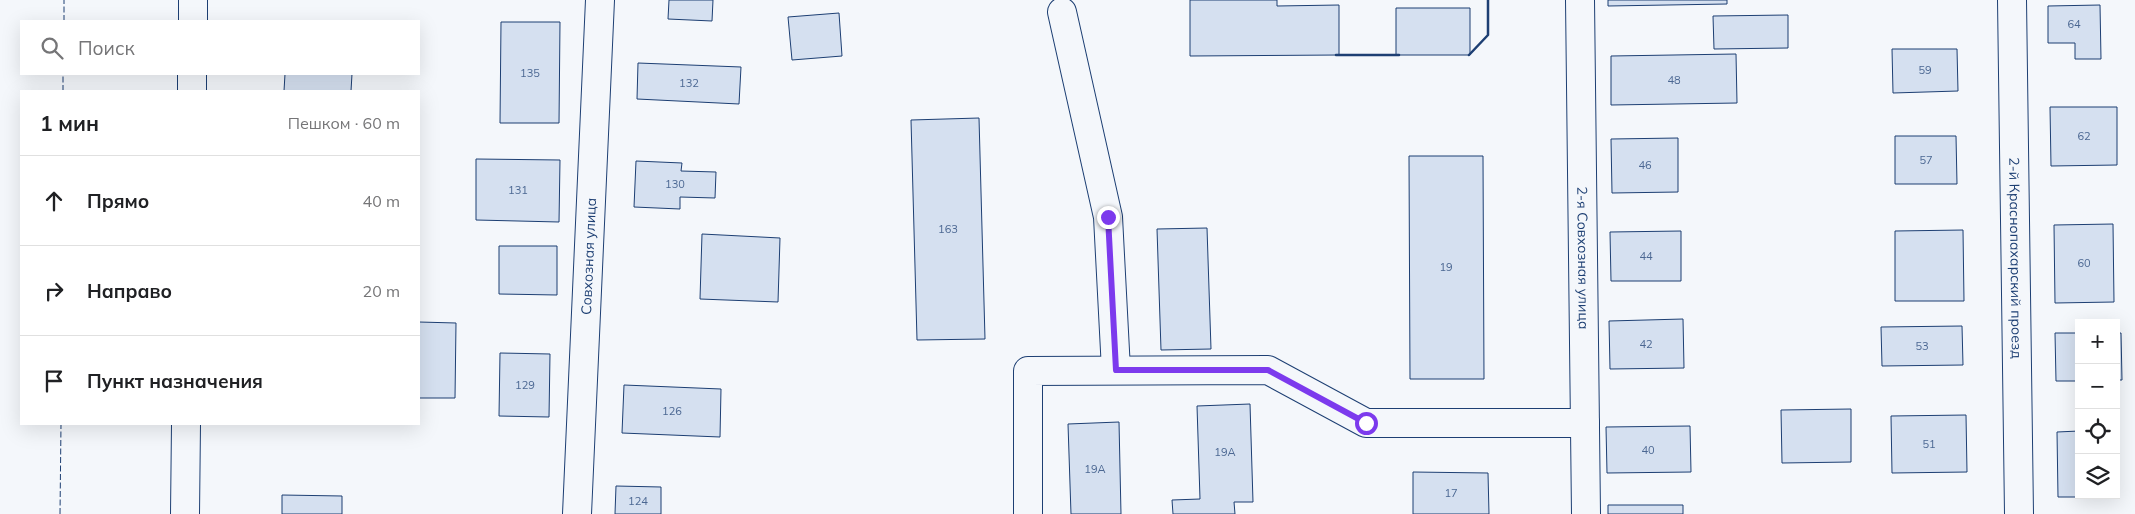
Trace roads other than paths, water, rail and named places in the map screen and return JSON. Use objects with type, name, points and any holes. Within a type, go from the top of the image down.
[{"type":"street","points":[[193,0],[193,20]]},
{"type":"street","name":"Совхозная улица","points":[[577,514],[600,0]]},
{"type":"street","name":"2-я Совхозная улица","points":[[1580,0],[1586,514]]},
{"type":"street","name":"2-й Краснопахарский проезд","points":[[2012,0],[2019,514]]},
{"type":"street","points":[[1062,12],[1108,217],[1116,370]]},
{"type":"street","points":[[192,75],[192,90]]},
{"type":"street","points":[[1028,514],[1028,371],[1268,370],[1366,423],[1585,423]]},
{"type":"street","points":[[184,514],[186,425]]}]
